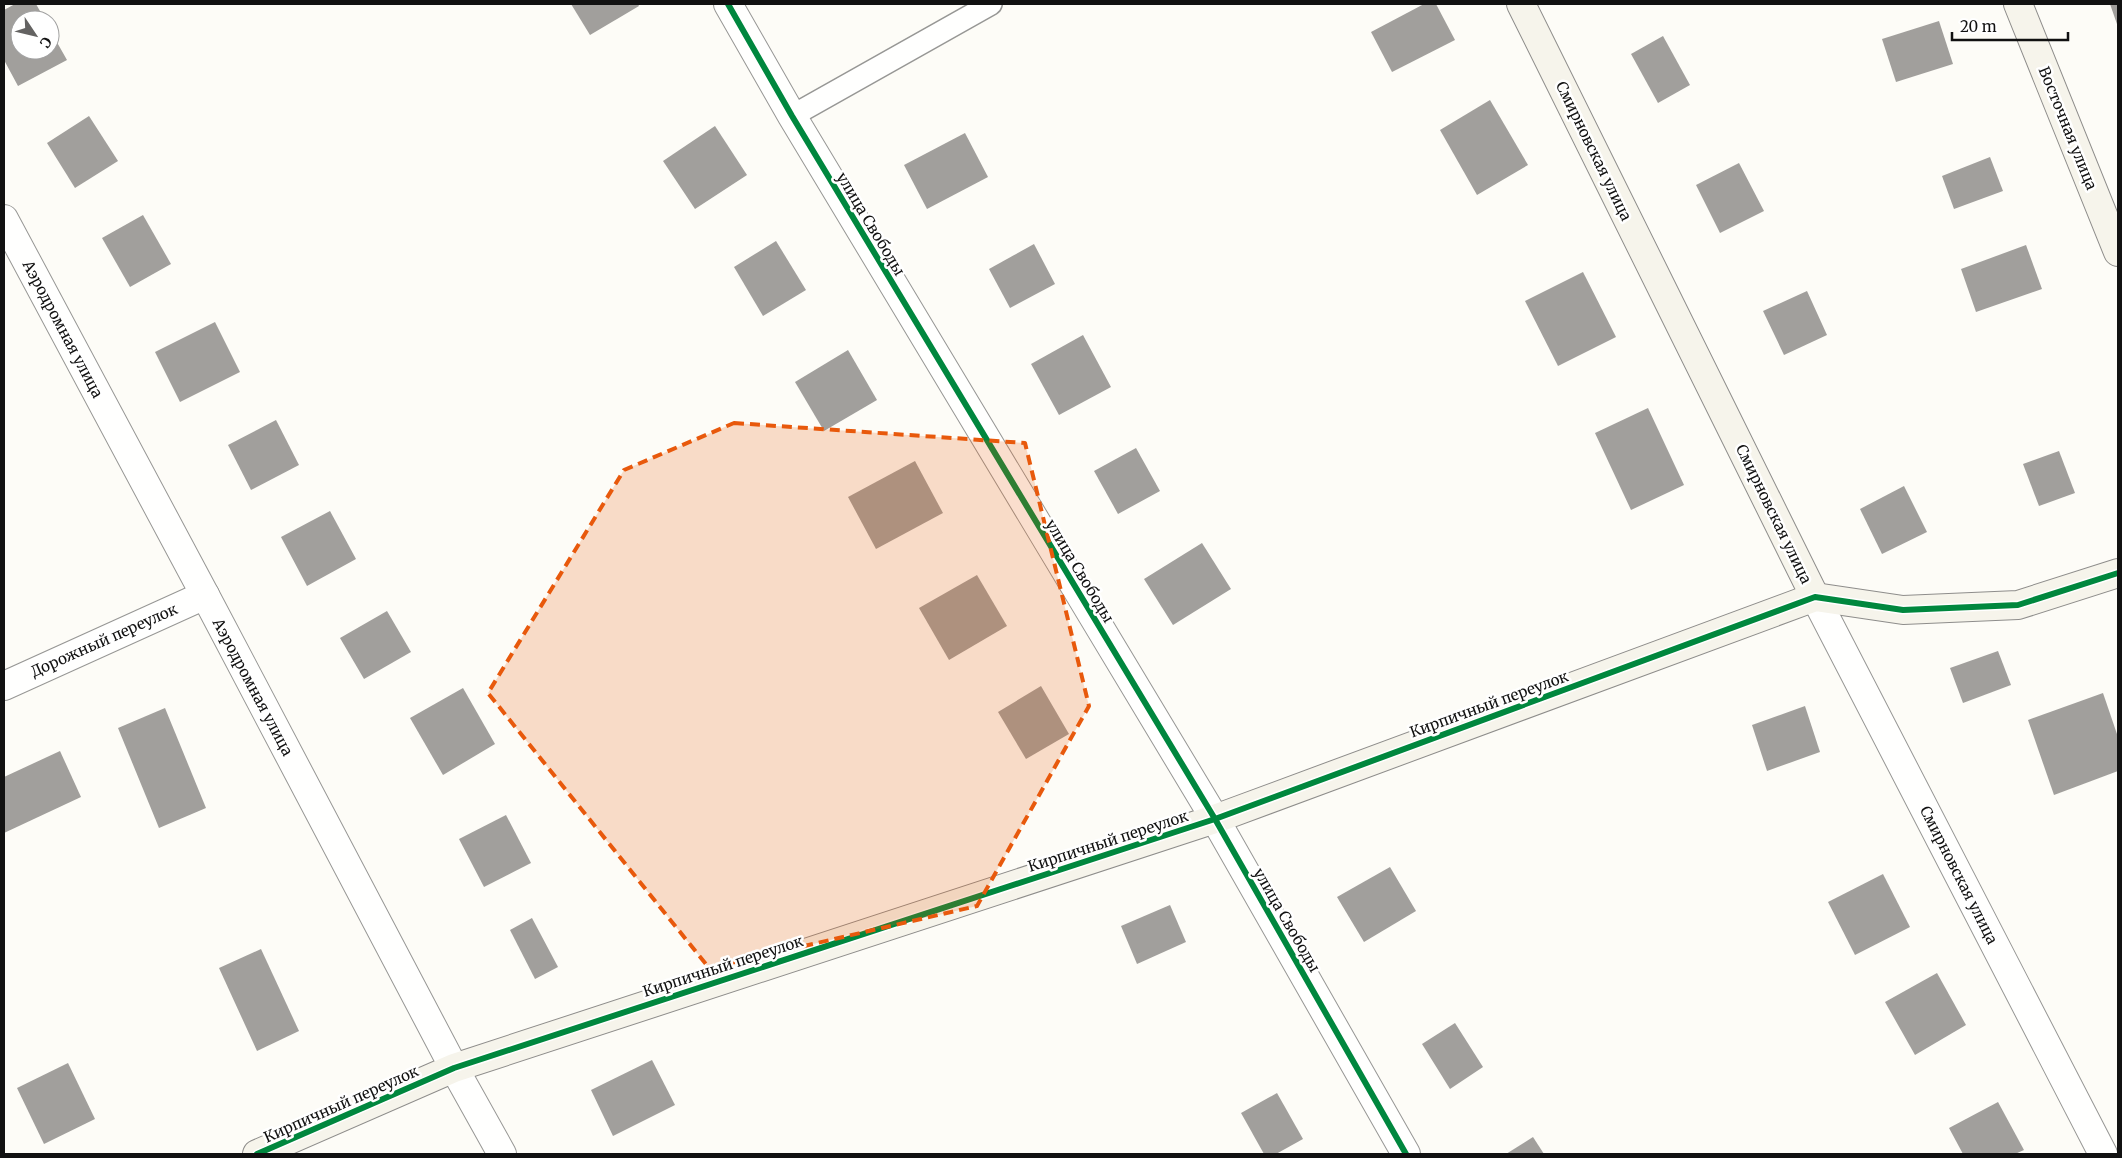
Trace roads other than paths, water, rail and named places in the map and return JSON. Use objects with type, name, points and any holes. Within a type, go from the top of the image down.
[{"type":"street","name":"улица Свободы","points":[[728,4],[792,116],[1215,819],[1406,1154]]},
{"type":"street","name":"Смирновская улица","points":[[1521,4],[1815,597],[2103,1154]]},
{"type":"street","name":"Восточная улица","points":[[2018,4],[2118,252]]},
{"type":"street","name":"Аэродромная улица","points":[[4,220],[205,595],[454,1068],[502,1154]]},
{"type":"street","name":"Кирпичный переулок","points":[[257,1154],[454,1068],[1215,819],[1815,597],[1903,610],[2018,605],[2118,573]]},
{"type":"street","name":"Дорожный переулок","points":[[4,686],[205,595]]},
{"type":"lane","points":[[792,116],[991,4]]}]
